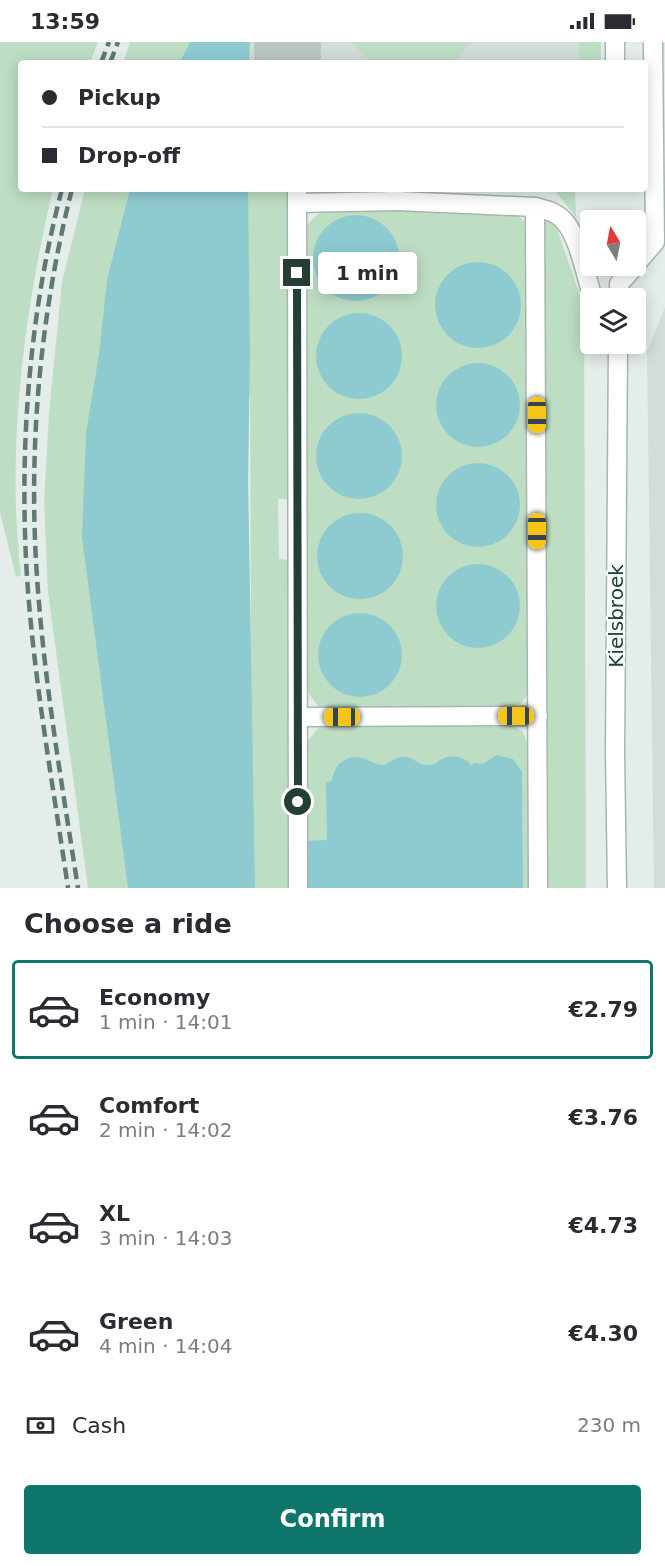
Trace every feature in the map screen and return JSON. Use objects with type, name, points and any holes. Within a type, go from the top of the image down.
[{"type":"street","points":[[615,42],[615,60]]},
{"type":"street","points":[[646,252],[654,242],[660,106],[650,74],[654,42]]},
{"type":"street","points":[[298,888],[297,196],[396,195],[536,207],[552,211],[566,222],[590,288]]},
{"type":"street","points":[[536,207],[538,888]]},
{"type":"street","name":"Kielsbroek","points":[[617,888],[615,723],[618,354]]},
{"type":"street","points":[[298,717],[538,716]]},
{"type":"shaded area","points":[[170,42],[601,42],[601,60],[161,60]]},
{"type":"shaded area","points":[[665,307],[665,888],[654,888],[647,351]]},
{"type":"green space","points":[[0,42],[98,42],[91,60],[18,60],[18,192],[52,192],[34,283],[20,381],[16,479],[21,575],[16,577],[0,512]]},
{"type":"green space","points":[[130,42],[232,42],[193,60],[124,60]]},
{"type":"green space","points":[[350,42],[471,42],[456,60],[370,60]]},
{"type":"green space","points":[[579,42],[601,42],[601,60],[580,60]]},
{"type":"green space","points":[[84,192],[142,192],[140,888],[88,888],[48,592],[44,502],[49,413],[62,282]]},
{"type":"green space","points":[[222,192],[290,192],[289,499],[278,499],[279,559],[290,560],[290,888],[227,888]],"holes":[[[249,396],[250,396],[251,655],[248,480]]]},
{"type":"green space","points":[[556,192],[575,192],[576,217]]},
{"type":"green space","points":[[345,206],[518,215],[526,224],[531,239],[529,693],[521,703],[509,709],[331,709],[318,706],[306,690],[303,232],[315,216],[332,208]]},
{"type":"green space","points":[[546,219],[555,223],[580,295],[580,354],[584,354],[586,888],[545,888],[543,223]]},
{"type":"green space","points":[[333,722],[504,722],[523,732],[531,753],[532,888],[303,888],[306,743],[320,726]]},
{"type":"water","points":[[190,42],[250,42],[249,60],[181,60]]},
{"type":"water","points":[[129,192],[248,192],[250,354],[248,480],[255,888],[128,888],[82,537],[86,433],[99,354],[107,280]]},
{"type":"water","points":[[348,215],[364,215],[387,227],[396,241],[399,258],[396,275],[387,289],[364,301],[348,301],[332,294],[320,282],[313,266],[313,250],[320,234],[332,222]]},
{"type":"water","points":[[478,262],[502,269],[514,281],[521,305],[514,329],[502,341],[478,348],[454,341],[442,329],[435,305],[442,281],[454,269]]},
{"type":"water","points":[[359,313],[383,320],[395,332],[402,356],[395,380],[383,392],[359,399],[335,392],[323,380],[316,356],[323,332],[335,320]]},
{"type":"water","points":[[478,363],[494,366],[508,375],[517,389],[520,405],[517,421],[508,435],[494,444],[478,447],[462,444],[448,435],[439,421],[436,405],[439,389],[448,375],[462,366]]},
{"type":"water","points":[[359,413],[383,420],[395,432],[402,456],[395,480],[383,492],[359,499],[335,492],[323,480],[316,456],[323,432],[335,420]]},
{"type":"water","points":[[478,463],[494,466],[508,475],[517,489],[520,505],[517,521],[508,535],[494,544],[478,547],[462,544],[448,535],[439,521],[436,505],[439,489],[448,475],[462,466]]},
{"type":"water","points":[[360,513],[376,517],[390,526],[399,540],[403,556],[399,572],[390,586],[376,595],[360,599],[344,595],[330,586],[321,572],[317,556],[321,540],[330,526],[344,517]]},
{"type":"water","points":[[470,564],[486,564],[502,571],[513,582],[520,598],[517,622],[508,636],[486,648],[470,648],[454,641],[443,630],[436,614],[436,598],[443,582],[454,571]]},
{"type":"water","points":[[352,613],[368,613],[384,620],[395,631],[402,647],[399,671],[390,685],[368,697],[352,697],[336,690],[325,679],[318,663],[318,647],[325,631],[336,620]]},
{"type":"water","points":[[497,755],[513,759],[522,772],[523,888],[307,888],[307,841],[327,840],[326,782],[332,781],[335,770],[341,762],[356,757],[385,765],[395,759],[408,757],[427,765],[454,756],[466,760],[472,766],[473,763],[482,764]]},
{"type":"building","points":[[255,42],[320,42],[320,60],[255,60]]},
{"type":"railway","points":[[102,60],[109,42]]},
{"type":"railway","points":[[111,60],[118,42]]},
{"type":"railway","points":[[61,192],[41,284],[34,333],[24,480],[27,577],[34,655],[68,888]]},
{"type":"railway","points":[[71,192],[44,333],[34,479],[37,577],[44,655],[78,888]]},
{"type":"route","points":[[297,273],[298,802]]}]
